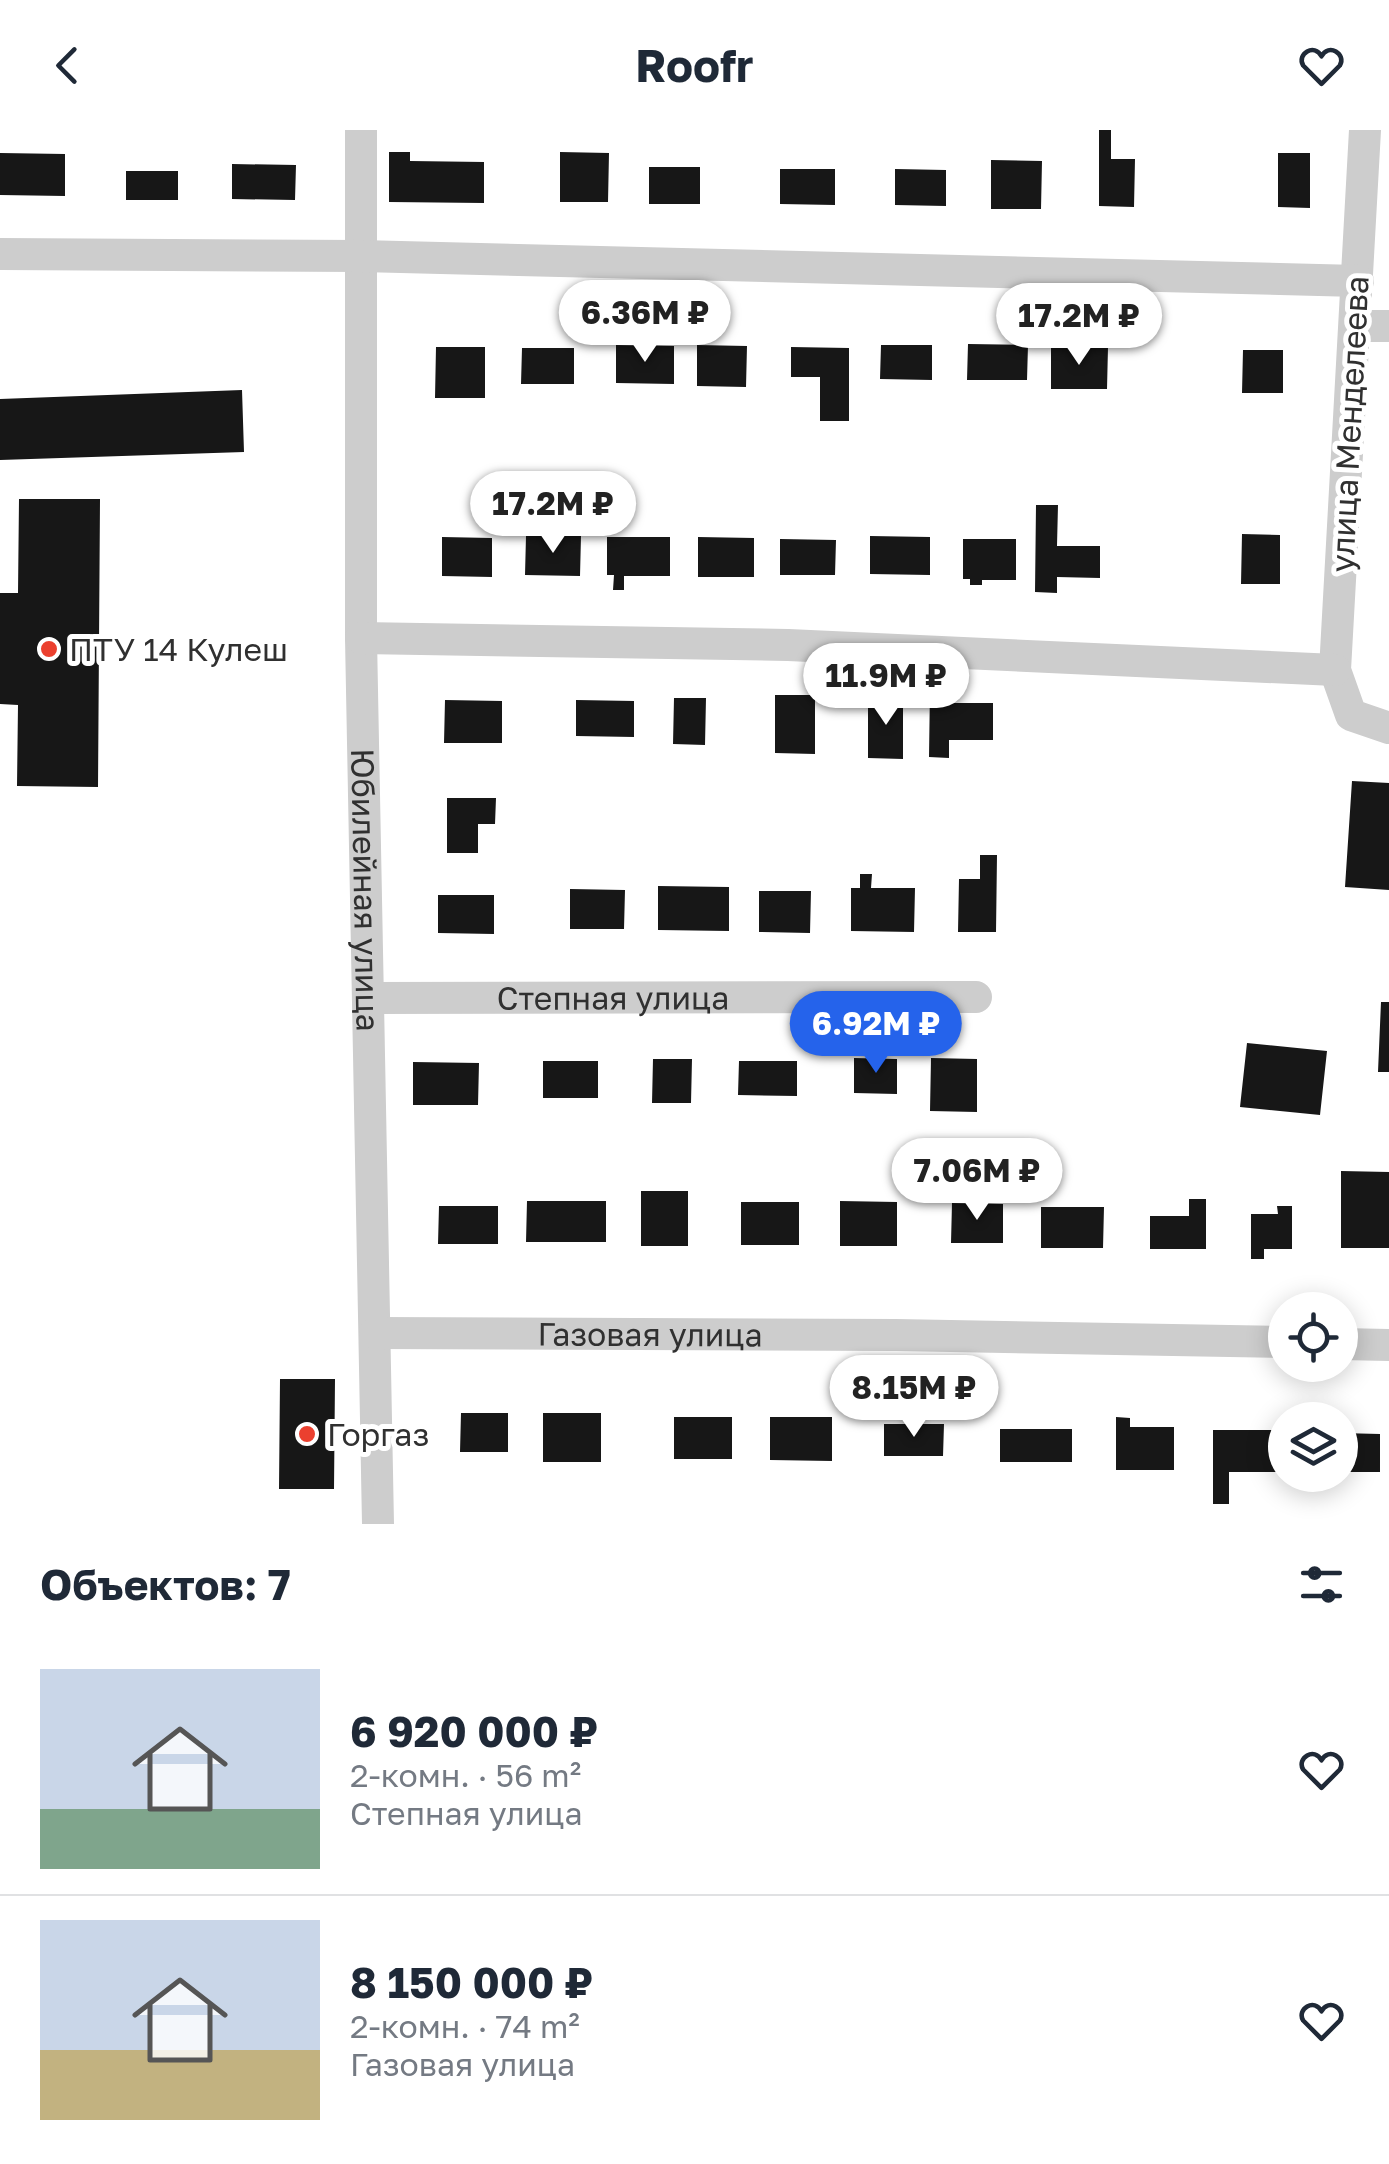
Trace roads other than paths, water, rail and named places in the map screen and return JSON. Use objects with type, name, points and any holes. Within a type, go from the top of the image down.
[{"type":"street","name":"Юбилейная улица","points":[[361,130],[361,638],[378,1524]]},
{"type":"street","name":"улица Менделеева","points":[[1364,130],[1335,670],[1351,715],[1389,728]]},
{"type":"street","points":[[0,254],[361,256],[1358,281]]},
{"type":"street","points":[[1355,326],[1389,326]]},
{"type":"street","points":[[361,638],[788,645],[1335,670]]},
{"type":"street","name":"Степная улица","points":[[368,998],[976,997]]},
{"type":"street","name":"Газовая улица","points":[[376,1333],[896,1335],[1268,1342]]},
{"type":"street","points":[[1358,1344],[1389,1344]]},
{"type":"place","name":"ПТУ 14 Кулеш","points":[[49,649]]},
{"type":"place","name":"Горгаз","points":[[307,1434]]}]
